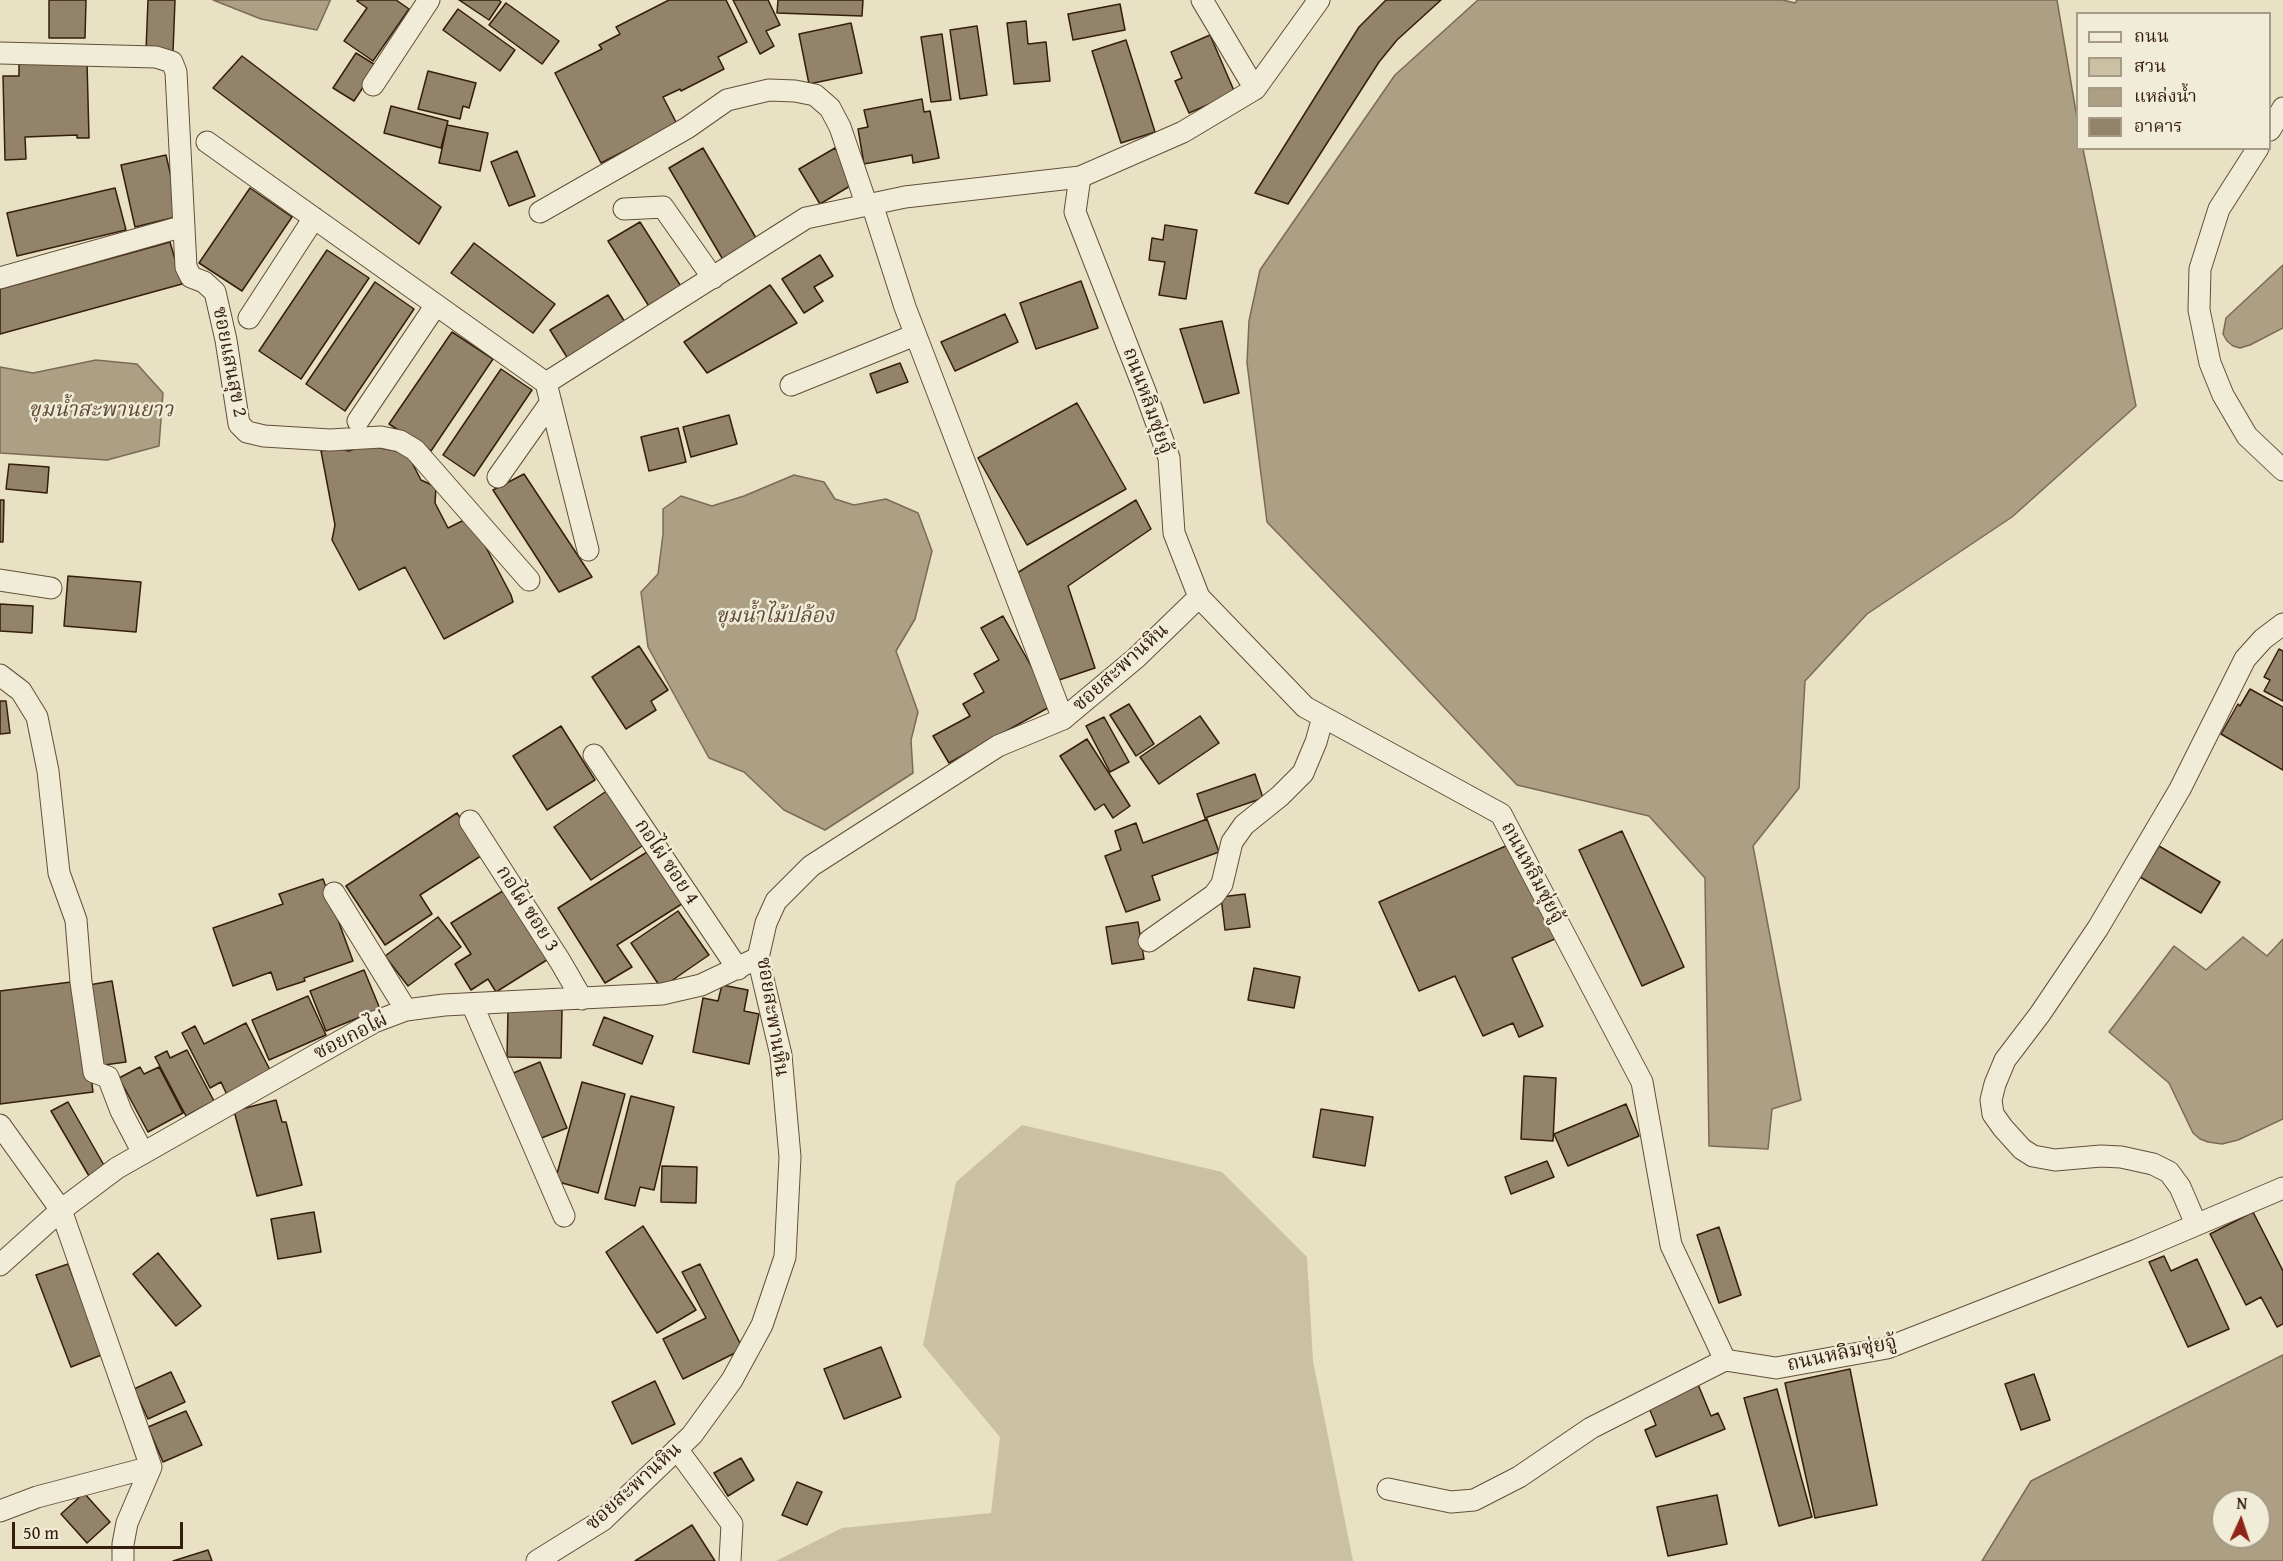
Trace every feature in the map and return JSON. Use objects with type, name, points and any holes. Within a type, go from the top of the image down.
[{"type":"street","points":[[373,85],[429,0]]},
{"type":"street","points":[[1202,0],[1255,89]]},
{"type":"street","points":[[498,477],[548,393],[713,278],[806,218],[905,197],[1080,177],[1183,132],[1255,89],[1319,0]]},
{"type":"street","name":"ซอยแสนสุข 2","points":[[0,53],[156,57],[172,62],[176,72],[186,267],[191,277],[204,282],[215,292],[226,340],[239,424],[247,432],[264,436],[330,440],[381,437],[400,441],[415,450],[529,580]]},
{"type":"street","points":[[540,213],[687,128],[727,100],[769,90],[795,91],[815,95],[830,108],[840,127],[915,335],[1063,719]]},
{"type":"street","points":[[2271,128],[2283,108]]},
{"type":"street","points":[[207,142],[436,305],[548,393],[588,550]]},
{"type":"street","points":[[2257,150],[2219,209],[2200,270],[2199,310],[2211,363],[2223,395],[2247,436],[2283,470]]},
{"type":"street","name":"ถนนหลิมซุ่ยจู้","points":[[1080,177],[1075,212],[1146,391],[1169,458],[1174,533],[1199,597],[1305,707],[1501,814],[1642,1083],[1671,1245],[1725,1360],[1776,1368],[1887,1348],[2137,1250],[2283,1188]]},
{"type":"street","points":[[624,209],[663,207],[713,278]]},
{"type":"street","points":[[249,318],[314,219]]},
{"type":"street","points":[[0,278],[184,226]]},
{"type":"street","points":[[358,421],[436,305]]},
{"type":"street","points":[[791,385],[915,335]]},
{"type":"street","points":[[0,580],[51,588]]},
{"type":"street","name":"ซอยสะพานหิน","points":[[537,1561],[603,1520],[692,1435],[732,1380],[762,1325],[785,1257],[790,1157],[781,1055],[759,958],[766,923],[776,901],[811,866],[998,746],[1063,719],[1136,658],[1199,597]]},
{"type":"street","points":[[2196,1224],[2180,1187],[2169,1172],[2153,1164],[2121,1157],[2101,1156],[2055,1160],[2033,1156],[2022,1149],[2003,1128],[1993,1114],[1991,1100],[2005,1060],[2040,1014],[2098,928],[2180,789],[2245,659],[2263,639],[2283,624]]},
{"type":"street","points":[[0,675],[21,691],[37,717],[48,771],[59,873],[76,920],[81,982],[94,1072],[108,1077],[121,1111],[143,1154]]},
{"type":"street","points":[[1149,941],[1214,895],[1222,884],[1232,842],[1244,825],[1280,796],[1303,773],[1316,742],[1323,717]]},
{"type":"street","name":"กอไผ่ ซอย 4","points":[[594,755],[738,969]]},
{"type":"street","name":"กอไผ่ ซอย 3","points":[[470,821],[582,999]]},
{"type":"street","points":[[334,893],[406,1010]]},
{"type":"street","name":"ซอยกอไผ่","points":[[0,1265],[61,1210],[117,1168],[374,1022],[406,1010],[472,1004],[662,994],[701,985],[759,958]]},
{"type":"street","points":[[472,1004],[564,1216]]},
{"type":"street","points":[[0,1125],[61,1210],[151,1467],[127,1524],[123,1544],[123,1561]]},
{"type":"street","points":[[1388,1489],[1451,1502],[1474,1500],[1519,1477],[1591,1428],[1725,1360]]},
{"type":"street","points":[[677,1449],[732,1524],[730,1561]]},
{"type":"street","points":[[0,1510],[37,1497],[151,1467]]},
{"type":"green space","points":[[1022,1125],[1222,1172],[1307,1257],[1313,1361],[1353,1561],[776,1561],[842,1528],[991,1513],[1000,1437],[923,1345],[956,1182]]},
{"type":"water","points":[[213,0],[330,1],[317,30],[261,19]]},
{"type":"water","points":[[1478,0],[1783,0],[1795,3],[1797,0],[2057,0],[2076,112],[2076,150],[2083,150],[2136,406],[2012,517],[1867,614],[1805,681],[1799,788],[1753,846],[1801,1100],[1772,1109],[1768,1149],[1709,1146],[1705,878],[1649,816],[1517,785],[1267,522],[1247,363],[1249,321],[1260,270],[1395,75]]},
{"type":"water","points":[[2283,265],[2283,328],[2250,345],[2240,348],[2233,346],[2223,334],[2226,318]]},
{"type":"water","name":"ขุมน้ำสะพานยาว","points":[[96,360],[137,364],[163,393],[159,446],[107,460],[0,453],[0,367],[33,373]]},
{"type":"water","name":"ขุมน้ำไม้ปล้อง","points":[[794,475],[824,482],[835,499],[854,505],[886,499],[918,513],[932,551],[915,619],[896,651],[918,712],[911,740],[913,773],[825,830],[784,810],[744,772],[709,758],[648,647],[641,592],[658,574],[663,534],[663,509],[681,496],[712,506],[744,496]]},
{"type":"water","points":[[2243,937],[2267,956],[2283,939],[2283,1119],[2238,1140],[2222,1144],[2200,1139],[2193,1133],[2169,1083],[2109,1032],[2174,946],[2206,970]]},
{"type":"water","points":[[2283,1355],[2283,1561],[1982,1561],[2031,1481]]},
{"type":"building","points":[[49,0],[86,0],[85,38],[49,38]]},
{"type":"building","points":[[148,0],[175,0],[173,52],[146,51]]},
{"type":"building","points":[[358,0],[396,0],[409,9],[373,61],[344,41],[367,8]]},
{"type":"building","points":[[459,0],[499,0],[501,2],[489,20]]},
{"type":"building","points":[[669,0],[726,0],[747,42],[718,57],[724,69],[681,91],[680,89],[663,97],[677,124],[601,163],[555,73],[602,49],[599,45],[620,34],[616,27]]},
{"type":"building","points":[[733,0],[768,0],[780,25],[766,31],[774,46],[760,54]]},
{"type":"building","points":[[778,0],[863,0],[862,16],[777,13]]},
{"type":"building","points":[[1386,0],[1441,0],[1397,40],[1379,62],[1288,204],[1255,193],[1359,27]]},
{"type":"building","points":[[506,3],[559,41],[542,64],[489,25]]},
{"type":"building","points":[[1120,4],[1125,30],[1073,40],[1068,14]]},
{"type":"building","points":[[458,9],[515,50],[500,71],[443,30]]},
{"type":"building","points":[[1026,21],[1028,44],[1046,42],[1050,81],[1014,84],[1007,23]]},
{"type":"building","points":[[851,23],[862,73],[809,84],[799,34]]},
{"type":"building","points":[[977,26],[987,95],[960,99],[950,30]]},
{"type":"building","points":[[942,34],[951,100],[931,102],[921,37]]},
{"type":"building","points":[[1210,35],[1235,93],[1189,113],[1175,81],[1182,78],[1171,52]]},
{"type":"building","points":[[1126,40],[1155,132],[1121,143],[1092,51]]},
{"type":"building","points":[[356,53],[377,66],[354,101],[333,88]]},
{"type":"building","points":[[242,56],[441,207],[419,244],[213,88]]},
{"type":"building","points":[[87,62],[89,138],[77,138],[77,135],[25,137],[26,159],[5,160],[3,76],[19,76],[19,63]]},
{"type":"building","points":[[428,71],[476,83],[469,108],[463,106],[460,119],[418,109]]},
{"type":"building","points":[[922,99],[924,112],[930,111],[939,158],[913,163],[912,155],[864,164],[858,129],[868,127],[864,110]]},
{"type":"building","points":[[391,106],[448,121],[441,148],[384,133]]},
{"type":"building","points":[[447,125],[488,133],[480,171],[439,163]]},
{"type":"building","points":[[703,148],[759,243],[725,263],[669,168]]},
{"type":"building","points":[[835,148],[855,183],[820,204],[799,169]]},
{"type":"building","points":[[517,151],[535,196],[509,206],[491,162]]},
{"type":"building","points":[[166,155],[180,216],[135,227],[121,165]]},
{"type":"building","points":[[115,188],[126,230],[17,256],[7,213]]},
{"type":"building","points":[[250,188],[292,217],[242,291],[199,263]]},
{"type":"building","points":[[640,222],[682,288],[650,308],[608,241]]},
{"type":"building","points":[[1165,225],[1197,230],[1186,299],[1159,295],[1165,262],[1149,260],[1152,238],[1163,240]]},
{"type":"building","points":[[170,242],[182,284],[0,334],[0,289]]},
{"type":"building","points":[[474,243],[555,304],[533,333],[451,273]]},
{"type":"building","points":[[327,250],[369,278],[301,379],[259,351]]},
{"type":"building","points":[[820,255],[833,276],[814,287],[823,301],[804,313],[782,279]]},
{"type":"building","points":[[1081,281],[1098,328],[1036,349],[1020,303]]},
{"type":"building","points":[[375,282],[414,309],[345,411],[306,384]]},
{"type":"building","points":[[770,285],[797,323],[707,373],[684,342]]},
{"type":"building","points":[[608,295],[628,327],[570,362],[550,330]]},
{"type":"building","points":[[1005,314],[1018,342],[955,371],[941,342]]},
{"type":"building","points":[[1222,321],[1239,393],[1204,403],[1180,329]]},
{"type":"building","points":[[452,332],[493,359],[431,451],[389,424]]},
{"type":"building","points":[[900,363],[908,382],[877,393],[870,374]]},
{"type":"building","points":[[501,369],[532,390],[474,476],[443,455]]},
{"type":"building","points":[[1077,403],[1126,489],[1027,545],[978,458]]},
{"type":"building","points":[[729,415],[737,444],[691,457],[683,427]]},
{"type":"building","points":[[678,428],[686,462],[649,471],[641,437]]},
{"type":"building","points":[[365,445],[407,453],[421,480],[436,487],[435,503],[448,528],[470,517],[513,602],[444,639],[405,567],[359,590],[332,540],[335,525],[321,451],[335,448],[349,451]]},
{"type":"building","points":[[9,464],[49,467],[47,493],[6,489]]},
{"type":"building","points":[[524,474],[592,577],[559,592],[493,490]]},
{"type":"building","points":[[0,500],[4,500],[3,542],[0,542]]},
{"type":"building","points":[[1136,500],[1151,529],[1068,586],[1095,668],[1059,680],[1017,573]]},
{"type":"building","points":[[68,576],[141,582],[136,632],[64,626]]},
{"type":"building","points":[[0,604],[33,606],[32,633],[0,631]]},
{"type":"building","points":[[1003,616],[1053,705],[949,763],[933,736],[970,716],[963,704],[984,692],[974,674],[999,660],[981,628]]},
{"type":"building","points":[[639,646],[668,690],[651,701],[656,710],[626,729],[592,677]]},
{"type":"building","points":[[2279,649],[2283,651],[2283,701],[2264,691],[2270,680],[2264,677]]},
{"type":"building","points":[[2250,689],[2283,707],[2283,770],[2221,734],[2238,704],[2240,706]]},
{"type":"building","points":[[0,701],[6,701],[10,733],[0,734]]},
{"type":"building","points":[[1129,704],[1154,744],[1136,756],[1110,715]]},
{"type":"building","points":[[1200,716],[1219,743],[1159,784],[1140,757]]},
{"type":"building","points":[[1104,717],[1129,762],[1110,772],[1086,726]]},
{"type":"building","points":[[561,726],[595,780],[547,810],[513,756]]},
{"type":"building","points":[[1087,739],[1130,806],[1113,818],[1104,804],[1095,810],[1060,756]]},
{"type":"building","points":[[1255,774],[1263,798],[1205,818],[1197,794]]},
{"type":"building","points":[[608,790],[645,844],[591,880],[554,827]]},
{"type":"building","points":[[457,813],[484,854],[420,895],[432,914],[385,945],[346,886]]},
{"type":"building","points":[[1207,819],[1219,852],[1152,876],[1160,900],[1126,912],[1105,856],[1121,850],[1115,831],[1136,823],[1143,843]]},
{"type":"building","points":[[1622,831],[1684,967],[1642,986],[1579,850]]},
{"type":"building","points":[[1508,845],[1557,938],[1512,958],[1543,1026],[1519,1037],[1513,1023],[1483,1036],[1455,976],[1419,991],[1379,902]]},
{"type":"building","points":[[2159,846],[2220,882],[2201,913],[2140,877]]},
{"type":"building","points":[[655,847],[688,900],[617,945],[632,967],[605,983],[558,908]]},
{"type":"building","points":[[323,879],[353,961],[277,990],[271,972],[233,986],[213,928],[283,904],[279,894]]},
{"type":"building","points":[[506,889],[550,958],[496,992],[488,979],[471,990],[455,964],[471,954],[451,923]]},
{"type":"building","points":[[1245,894],[1250,927],[1225,930],[1221,897]]},
{"type":"building","points":[[678,911],[709,955],[661,988],[631,943]]},
{"type":"building","points":[[438,917],[461,947],[408,986],[385,956]]},
{"type":"building","points":[[1138,922],[1144,959],[1112,964],[1106,927]]},
{"type":"building","points":[[1254,968],[1300,977],[1294,1008],[1248,1000]]},
{"type":"building","points":[[364,970],[380,1009],[326,1031],[310,991]]},
{"type":"building","points":[[79,981],[93,1092],[0,1104],[0,991]]},
{"type":"building","points":[[112,981],[126,1062],[97,1066],[83,986]]},
{"type":"building","points":[[722,985],[748,990],[744,1011],[759,1014],[749,1064],[693,1052],[703,998],[718,1001]]},
{"type":"building","points":[[308,996],[326,1035],[269,1060],[252,1020]]},
{"type":"building","points":[[508,1009],[562,1010],[561,1058],[507,1057]]},
{"type":"building","points":[[604,1017],[653,1036],[642,1064],[593,1045]]},
{"type":"building","points":[[246,1023],[271,1072],[227,1095],[221,1082],[210,1088],[182,1033],[195,1026],[204,1044]]},
{"type":"building","points":[[187,1050],[214,1101],[186,1116],[155,1057],[167,1051],[170,1058]]},
{"type":"building","points":[[540,1062],[567,1128],[539,1139],[511,1074]]},
{"type":"building","points":[[140,1067],[144,1074],[159,1067],[183,1113],[148,1132],[119,1078]]},
{"type":"building","points":[[1524,1076],[1556,1078],[1553,1141],[1521,1139]]},
{"type":"building","points":[[582,1082],[625,1094],[598,1193],[555,1181]]},
{"type":"building","points":[[631,1096],[674,1107],[654,1190],[640,1187],[635,1206],[605,1199]]},
{"type":"building","points":[[276,1100],[282,1122],[286,1122],[302,1185],[257,1196],[234,1111]]},
{"type":"building","points":[[68,1102],[105,1167],[89,1176],[51,1111]]},
{"type":"building","points":[[1626,1104],[1639,1136],[1568,1166],[1554,1134]]},
{"type":"building","points":[[1321,1109],[1373,1117],[1365,1166],[1313,1157]]},
{"type":"building","points":[[1547,1161],[1554,1177],[1511,1194],[1505,1177]]},
{"type":"building","points":[[662,1166],[697,1167],[696,1203],[661,1202]]},
{"type":"building","points":[[314,1212],[321,1252],[278,1259],[271,1219]]},
{"type":"building","points":[[2253,1212],[2283,1271],[2283,1324],[2277,1327],[2261,1297],[2246,1305],[2210,1234]]},
{"type":"building","points":[[643,1226],[696,1310],[657,1333],[606,1252]]},
{"type":"building","points":[[1719,1227],[1741,1295],[1719,1303],[1697,1235]]},
{"type":"building","points":[[158,1253],[201,1306],[176,1326],[133,1274]]},
{"type":"building","points":[[2164,1256],[2171,1271],[2197,1259],[2229,1329],[2188,1347],[2149,1262]]},
{"type":"building","points":[[68,1264],[93,1330],[109,1352],[71,1367],[36,1275]]},
{"type":"building","points":[[700,1264],[743,1349],[683,1379],[663,1339],[706,1318],[682,1272]]},
{"type":"building","points":[[881,1347],[901,1397],[844,1419],[824,1369]]},
{"type":"building","points":[[1850,1369],[1877,1505],[1815,1518],[1785,1383]]},
{"type":"building","points":[[171,1372],[185,1402],[148,1419],[134,1389]]},
{"type":"building","points":[[2034,1374],[2050,1420],[2021,1430],[2005,1384]]},
{"type":"building","points":[[655,1381],[675,1424],[632,1444],[612,1402]]},
{"type":"building","points":[[1697,1382],[1711,1416],[1718,1413],[1725,1429],[1656,1457],[1645,1430],[1656,1425],[1647,1403]]},
{"type":"building","points":[[1777,1389],[1812,1517],[1779,1526],[1744,1398]]},
{"type":"building","points":[[186,1411],[202,1445],[163,1462],[148,1427]]},
{"type":"building","points":[[741,1458],[754,1480],[728,1496],[714,1473]]},
{"type":"building","points":[[797,1482],[822,1492],[807,1525],[782,1515]]},
{"type":"building","points":[[84,1493],[110,1522],[87,1543],[61,1514]]},
{"type":"building","points":[[1717,1495],[1727,1544],[1668,1556],[1657,1507]]},
{"type":"building","points":[[692,1525],[715,1561],[635,1561]]},
{"type":"building","points":[[208,1550],[212,1561],[173,1561]]}]
